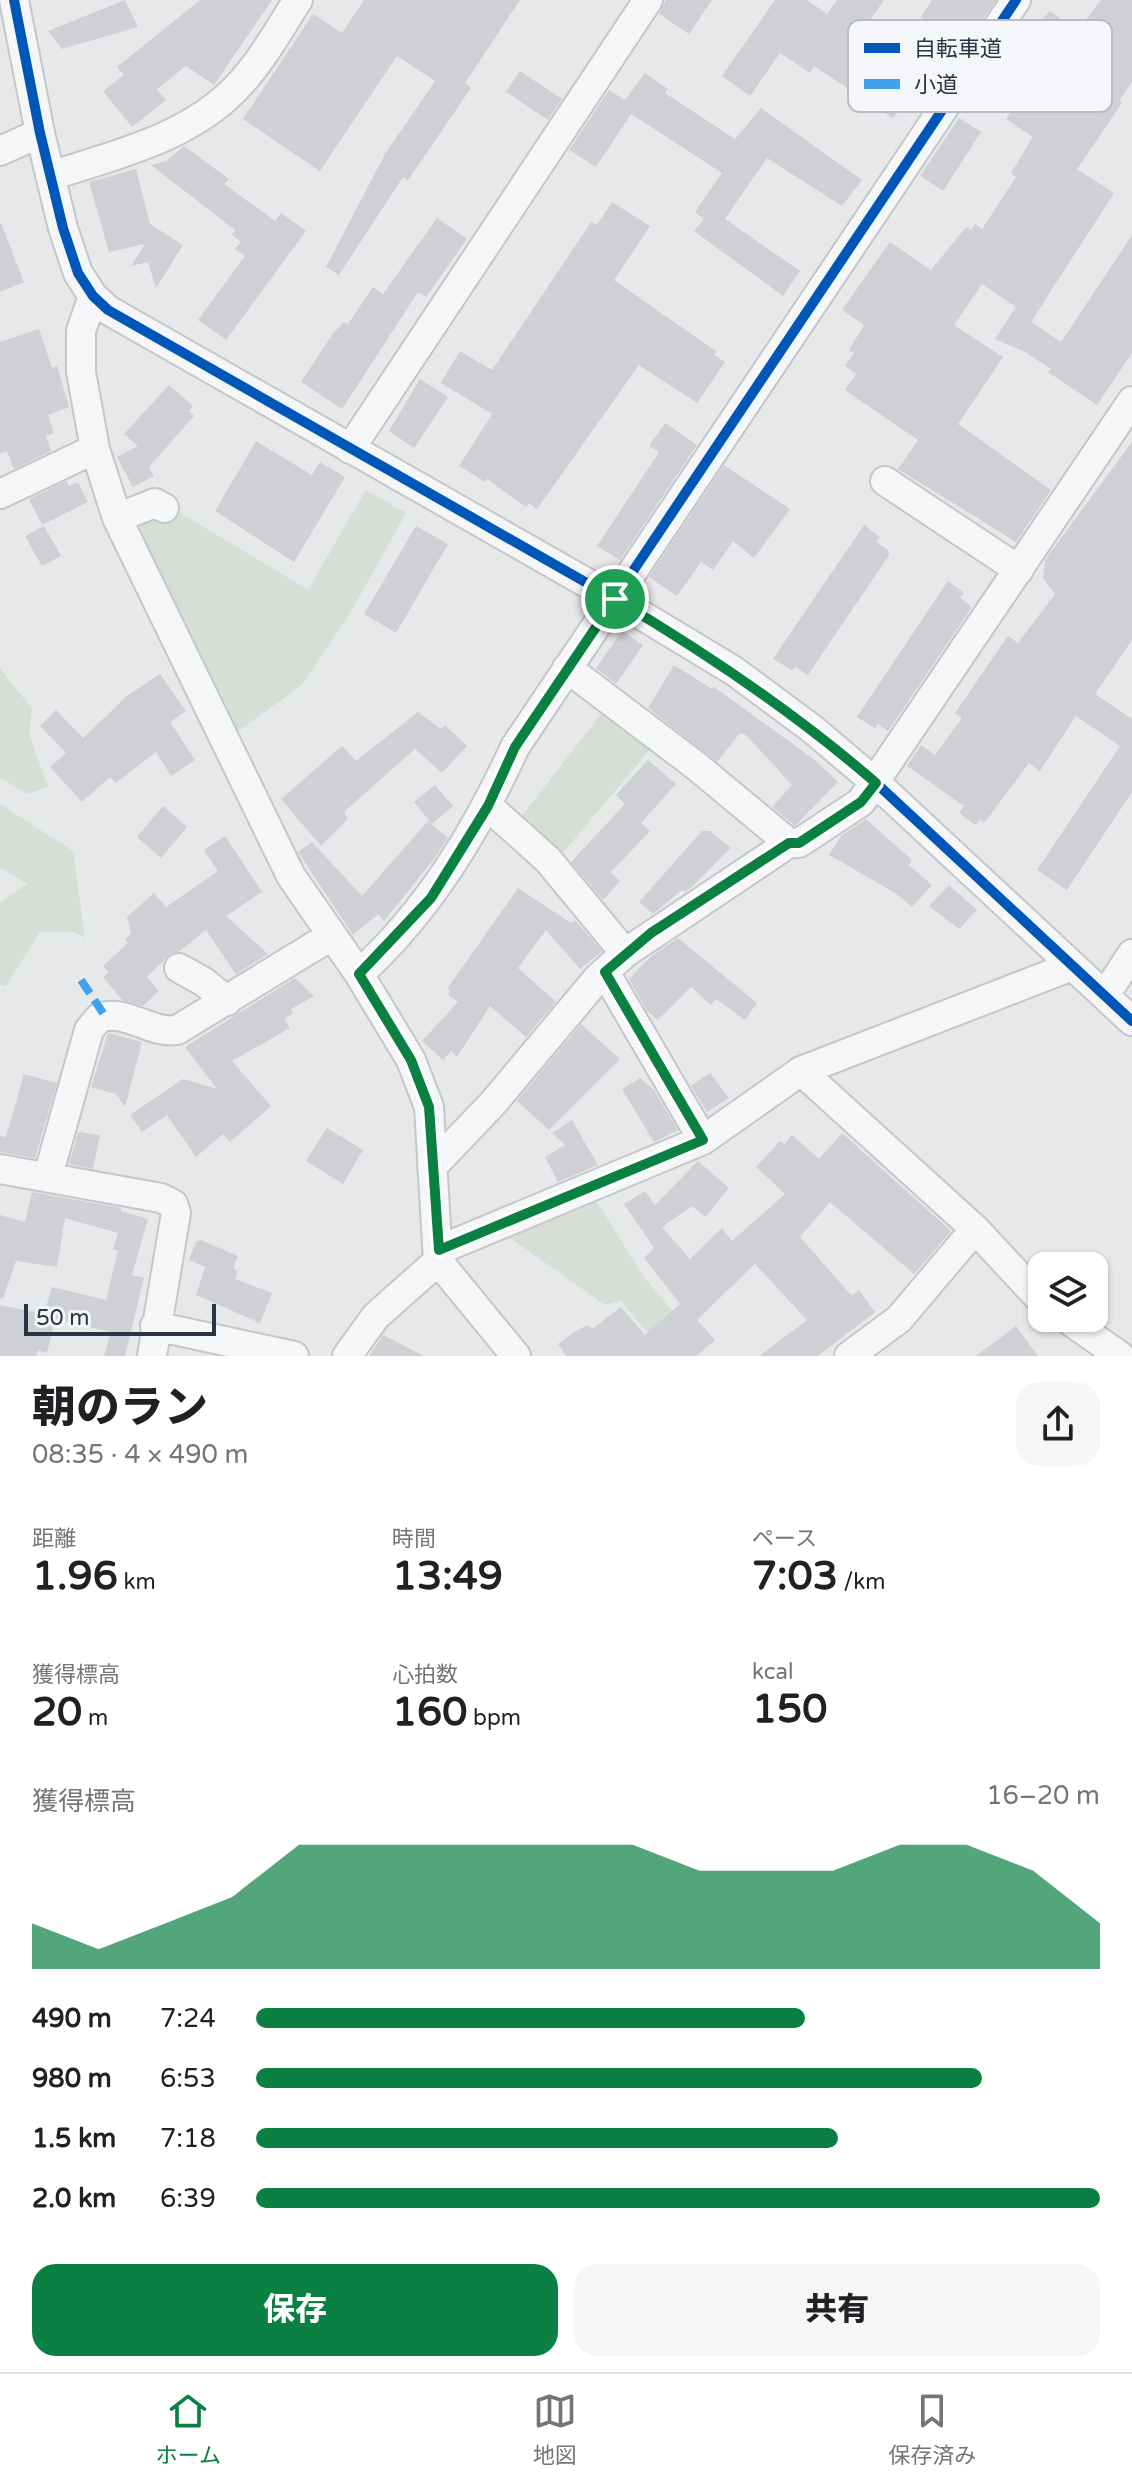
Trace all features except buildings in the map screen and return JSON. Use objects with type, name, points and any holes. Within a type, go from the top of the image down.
[{"type":"street","points":[[14,0],[50,176],[78,273],[93,296],[136,328],[615,599],[734,671],[811,728],[876,783],[1132,1021]]},
{"type":"street","points":[[50,176],[159,140],[213,108],[257,63],[298,0]]},
{"type":"street","points":[[350,449],[648,0]]},
{"type":"street","points":[[1003,20],[1016,0]]},
{"type":"street","points":[[359,974],[431,898],[488,806],[515,747],[941,112]]},
{"type":"street","points":[[0,151],[40,133]]},
{"type":"street","points":[[93,296],[83,317],[81,372],[95,449],[117,518],[291,876],[359,974],[411,1060],[429,1107],[438,1256],[516,1356]]},
{"type":"street","points":[[432,1167],[494,1102],[615,963],[789,843],[799,843],[861,802],[1132,401]]},
{"type":"street","points":[[0,494],[95,449]]},
{"type":"street","points":[[885,481],[1019,570]]},
{"type":"street","points":[[117,518],[155,503],[164,508]]},
{"type":"street","points":[[567,668],[695,765],[789,843]]},
{"type":"street","points":[[488,806],[548,860],[615,963],[703,1140]]},
{"type":"street","points":[[48,1176],[89,1030],[99,1018],[119,1016],[164,1032],[177,1030],[331,936]]},
{"type":"street","points":[[1105,995],[1132,954]]},
{"type":"street","points":[[347,1356],[376,1316],[438,1256],[703,1140],[801,1071],[1072,966]]},
{"type":"street","points":[[179,968],[204,982],[227,1001]]},
{"type":"street","points":[[801,1071],[975,1229],[1028,1286]]},
{"type":"street","points":[[0,1169],[161,1198],[173,1204],[176,1213],[152,1356]]},
{"type":"street","points":[[849,1356],[899,1319],[975,1229]]},
{"type":"street","points":[[155,1326],[294,1356]]},
{"type":"street","points":[[1086,1332],[1120,1356]]},
{"type":"shaded area","points":[[366,490],[406,513],[349,615],[302,685],[234,734],[132,519],[174,509],[308,590]]},
{"type":"shaded area","points":[[0,668],[32,709],[29,734],[48,787],[27,794],[0,778]]},
{"type":"shaded area","points":[[605,709],[653,746],[561,855],[520,818]]},
{"type":"shaded area","points":[[0,804],[73,851],[85,938],[75,932],[40,932],[6,986],[0,984],[0,903],[27,884],[0,867]]},
{"type":"shaded area","points":[[594,1197],[643,1276],[674,1313],[650,1336],[621,1301],[605,1305],[503,1233]]},
{"type":"marked path","points":[[81,980],[105,1016]]},
{"type":"cycle path","points":[[14,0],[40,133],[63,228],[78,273],[93,296],[108,310],[615,599],[734,671],[811,728],[876,783],[1132,1021]]},
{"type":"cycle path","points":[[1003,20],[1016,0]]},
{"type":"cycle path","points":[[359,974],[407,923],[449,868],[484,809],[515,747],[941,112]]},
{"type":"route","points":[[615,599],[734,671],[811,728],[876,783],[861,802],[799,843],[789,843],[651,933],[605,972],[703,1140],[593,1183],[439,1250],[429,1107],[411,1060],[359,974],[384,952],[431,898],[488,806],[515,747],[615,599]]}]
